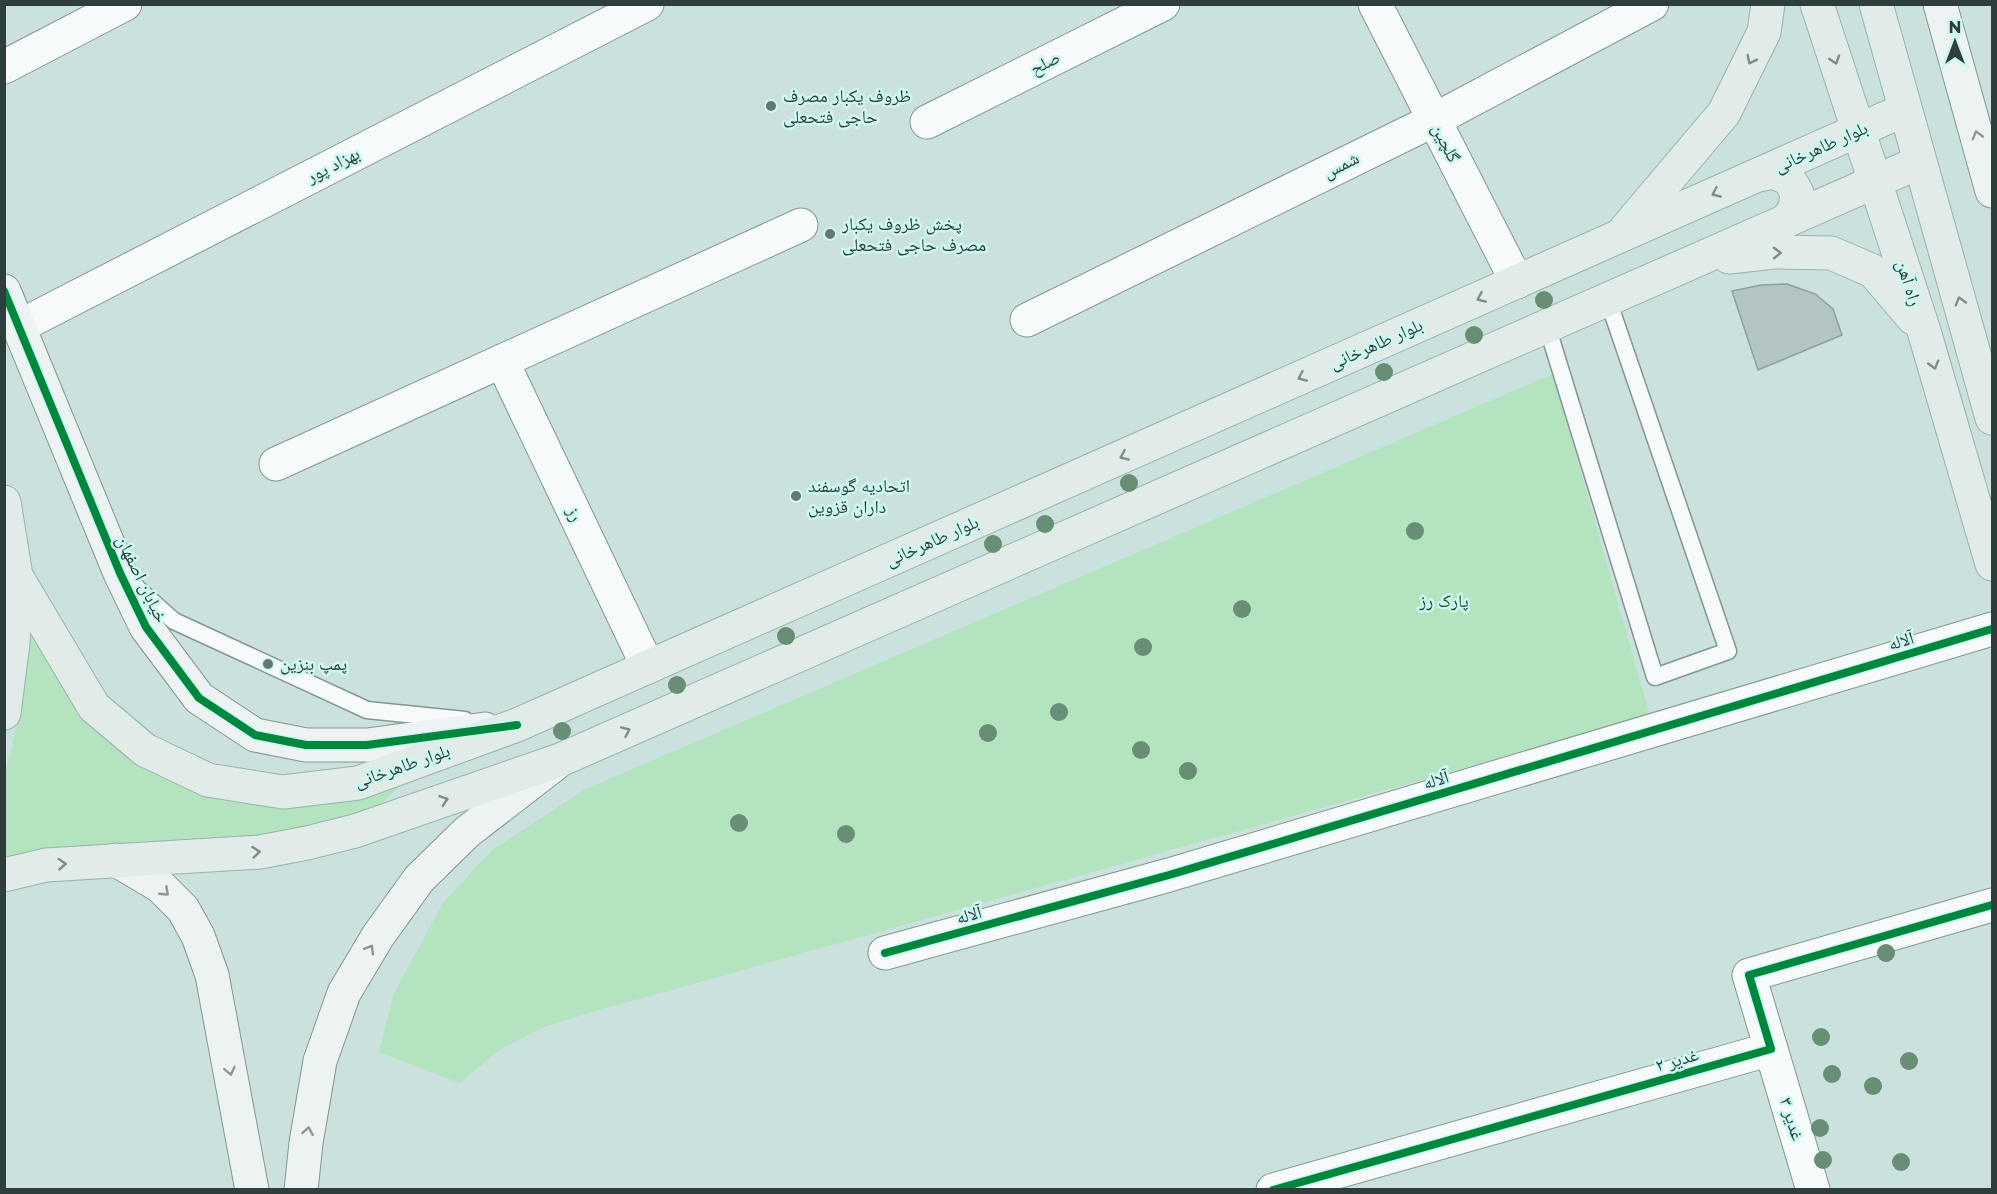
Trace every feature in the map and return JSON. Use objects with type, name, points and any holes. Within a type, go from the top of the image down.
[{"type":"main road","points":[[1621,235],[1724,113],[1764,32],[1768,4]]},
{"type":"main road","name":"راه آهن","points":[[1817,4],[1924,331],[1992,564]]},
{"type":"main road","points":[[1876,4],[1992,418]]},
{"type":"main road","name":"بلوار طاهرخانی","points":[[16,576],[94,707],[145,750],[208,780],[283,792],[358,783],[517,725],[1904,110]]},
{"type":"main road","points":[[4,875],[46,865],[260,852],[308,843],[354,831],[560,760],[1920,162]]},
{"type":"main road","points":[[1758,175],[1774,172],[1789,179],[1797,193],[1795,209],[1785,222]]},
{"type":"main road","points":[[1698,260],[1774,252],[1831,253],[1873,271],[1924,331]]},
{"type":"main road","points":[[1083,474],[1104,521]]},
{"type":"main road","points":[[4,502],[16,576],[13,643],[4,713]]},
{"type":"street","points":[[4,67],[125,4]]},
{"type":"street","name":"بهزاد پور","points":[[20,326],[647,4]]},
{"type":"street","name":"صلح","points":[[927,122],[1163,4]]},
{"type":"street","name":"گلچین","points":[[1375,4],[1517,282]]},
{"type":"street","name":"شمس","points":[[1027,320],[1434,120],[1652,4]]},
{"type":"street","points":[[1940,4],[1992,191]]},
{"type":"street","points":[[276,464],[801,225]]},
{"type":"street","name":"خیابان اصفهان","points":[[4,291],[120,573],[146,627],[199,698],[255,735],[306,745],[368,745],[517,725]]},
{"type":"street","name":"رز","points":[[502,361],[648,667]]},
{"type":"street","name":"آلاله","points":[[885,953],[1169,875],[1992,629]]},
{"type":"street","points":[[301,1190],[306,1143],[320,1061],[344,993],[372,946],[419,879],[467,832],[560,760]]},
{"type":"street","points":[[116,860],[160,886],[183,909],[198,936],[212,975],[252,1190]]},
{"type":"street","points":[[1771,1049],[1749,975],[1992,905]]},
{"type":"street","name":"غدیر ۲","points":[[1274,1190],[1771,1049]]},
{"type":"street","name":"غدیر ۳","points":[[1771,1049],[1813,1190]]},
{"type":"lane","points":[[1547,326],[1655,676],[1728,651],[1608,300]]},
{"type":"lane","points":[[120,573],[174,621],[367,710],[517,725]]},
{"type":"green space","name":"پارک رز","points":[[1553,374],[1650,716],[589,1013],[541,1028],[498,1051],[460,1083],[379,1052],[394,993],[443,903],[492,850],[586,789]]},
{"type":"green space","points":[[27,616],[138,763],[352,796],[400,786],[360,825],[5,867],[5,776],[19,716]]},
{"type":"building","points":[[1787,284],[1815,294],[1833,309],[1842,335],[1758,370],[1732,291],[1761,285]]},
{"type":"cycle path","points":[[4,291],[120,573],[146,627],[199,698],[255,735],[306,745],[367,745],[517,725]]},
{"type":"cycle path","points":[[885,953],[1169,875],[1992,629]]},
{"type":"cycle path","points":[[1273,1190],[1771,1049],[1749,975],[1992,905]]},
{"type":"place","name":"ظروف یکبار مصرف حاجی فتحعلی","points":[[771,106]]},
{"type":"place","name":"پخش ظروف یکبار مصرف حاجی فتحعلی","points":[[830,234]]},
{"type":"place","name":"اتحادیه گوسفند داران قزوین","points":[[796,496]]},
{"type":"place","name":"پمپ بنزین","points":[[268,664]]}]
